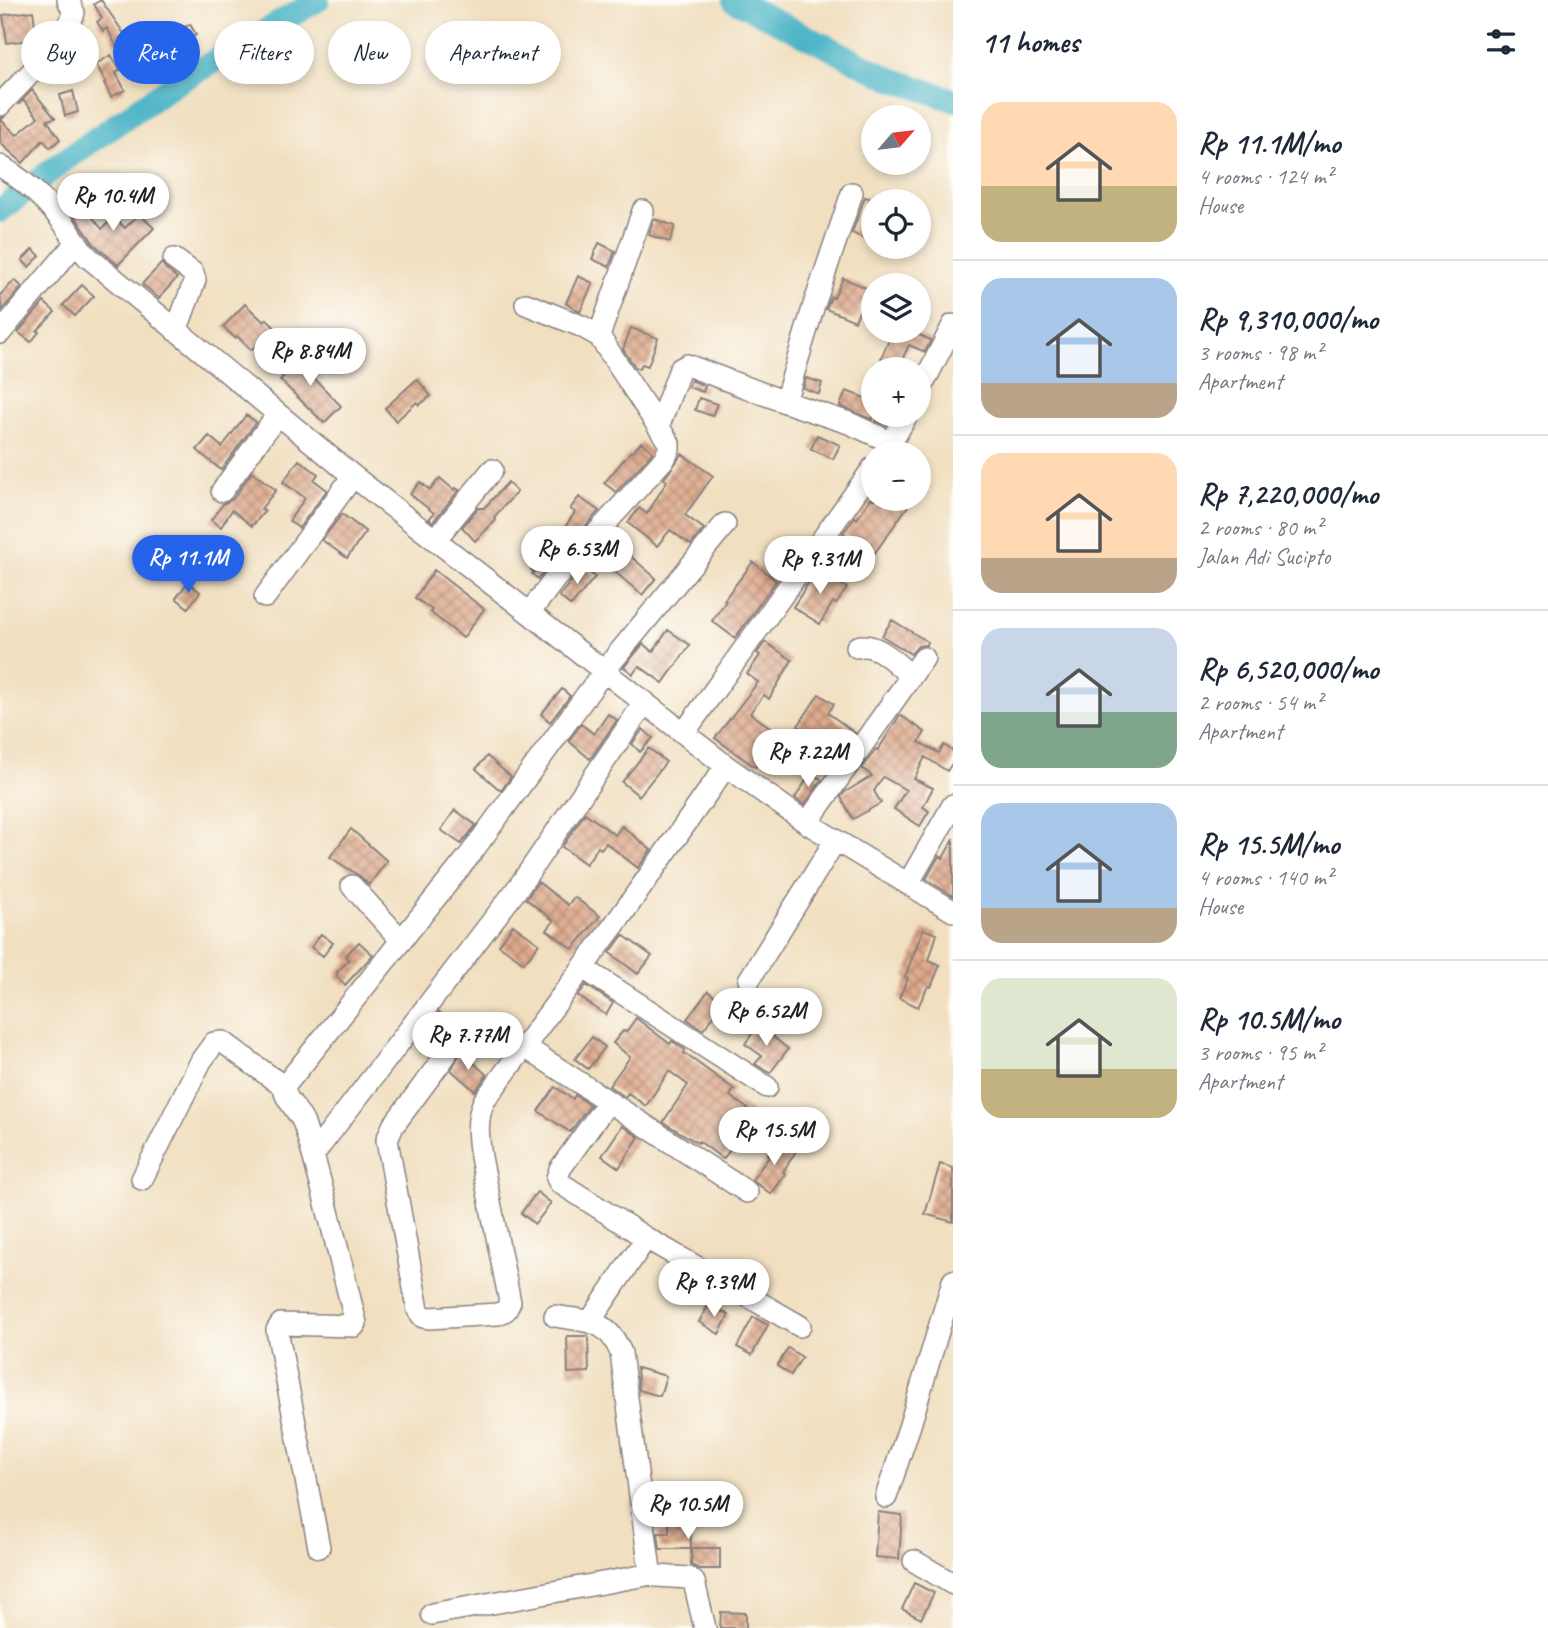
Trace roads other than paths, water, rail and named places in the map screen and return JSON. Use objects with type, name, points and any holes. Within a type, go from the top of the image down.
[{"type":"street","points":[[0,105],[55,46],[67,28],[74,4]]},
{"type":"street","points":[[8,171],[50,208],[65,225],[75,244],[88,257],[353,476],[726,766],[835,841],[953,911]]},
{"type":"street","points":[[785,402],[852,193]]},
{"type":"street","points":[[600,336],[643,211]]},
{"type":"street","points":[[0,333],[75,244]]},
{"type":"street","points":[[174,259],[193,273],[195,280],[176,331]]},
{"type":"street","points":[[526,304],[600,336],[669,443],[665,457],[555,579],[530,612]]},
{"type":"street","points":[[931,368],[953,325]]},
{"type":"street","points":[[659,425],[680,369],[687,365],[849,423],[878,441]]},
{"type":"street","points":[[222,491],[278,414]]},
{"type":"street","points":[[436,539],[492,470]]},
{"type":"street","points":[[265,597],[353,476]]},
{"type":"street","points":[[684,733],[861,485]]},
{"type":"street","points":[[319,1547],[277,1330],[281,1324],[354,1326],[356,1323],[300,1112],[284,1093],[284,1087],[469,856],[604,671],[725,524]]},
{"type":"street","points":[[857,648],[864,645],[875,648],[911,676]]},
{"type":"street","points":[[807,823],[924,657]]},
{"type":"street","points":[[313,1155],[520,885],[645,702]]},
{"type":"street","points":[[446,1055],[393,1126],[387,1140],[418,1310],[423,1317],[429,1318],[498,1314],[506,1310],[510,1302],[481,1157],[479,1113],[484,1101],[583,968],[726,766]]},
{"type":"street","points":[[908,884],[953,805]]},
{"type":"street","points":[[749,980],[835,841]]},
{"type":"street","points":[[352,886],[401,940]]},
{"type":"street","points":[[583,968],[767,1087]]},
{"type":"street","points":[[142,1179],[201,1062],[214,1043],[223,1042],[284,1087]]},
{"type":"street","points":[[525,1047],[747,1192]]},
{"type":"street","points":[[608,1102],[560,1169],[557,1178],[560,1182],[646,1238],[800,1326]]},
{"type":"street","points":[[591,1321],[646,1238]]},
{"type":"street","points":[[886,1497],[953,1281]]},
{"type":"street","points":[[555,1316],[591,1321],[613,1336],[621,1353],[652,1574]]},
{"type":"street","points":[[914,1561],[953,1584]]},
{"type":"street","points":[[432,1614],[652,1574],[689,1578],[694,1582],[705,1628]]},
{"type":"waterway","points":[[0,211],[62,162],[170,87],[318,0]]},
{"type":"waterway","points":[[734,0],[889,78],[953,100]]}]
